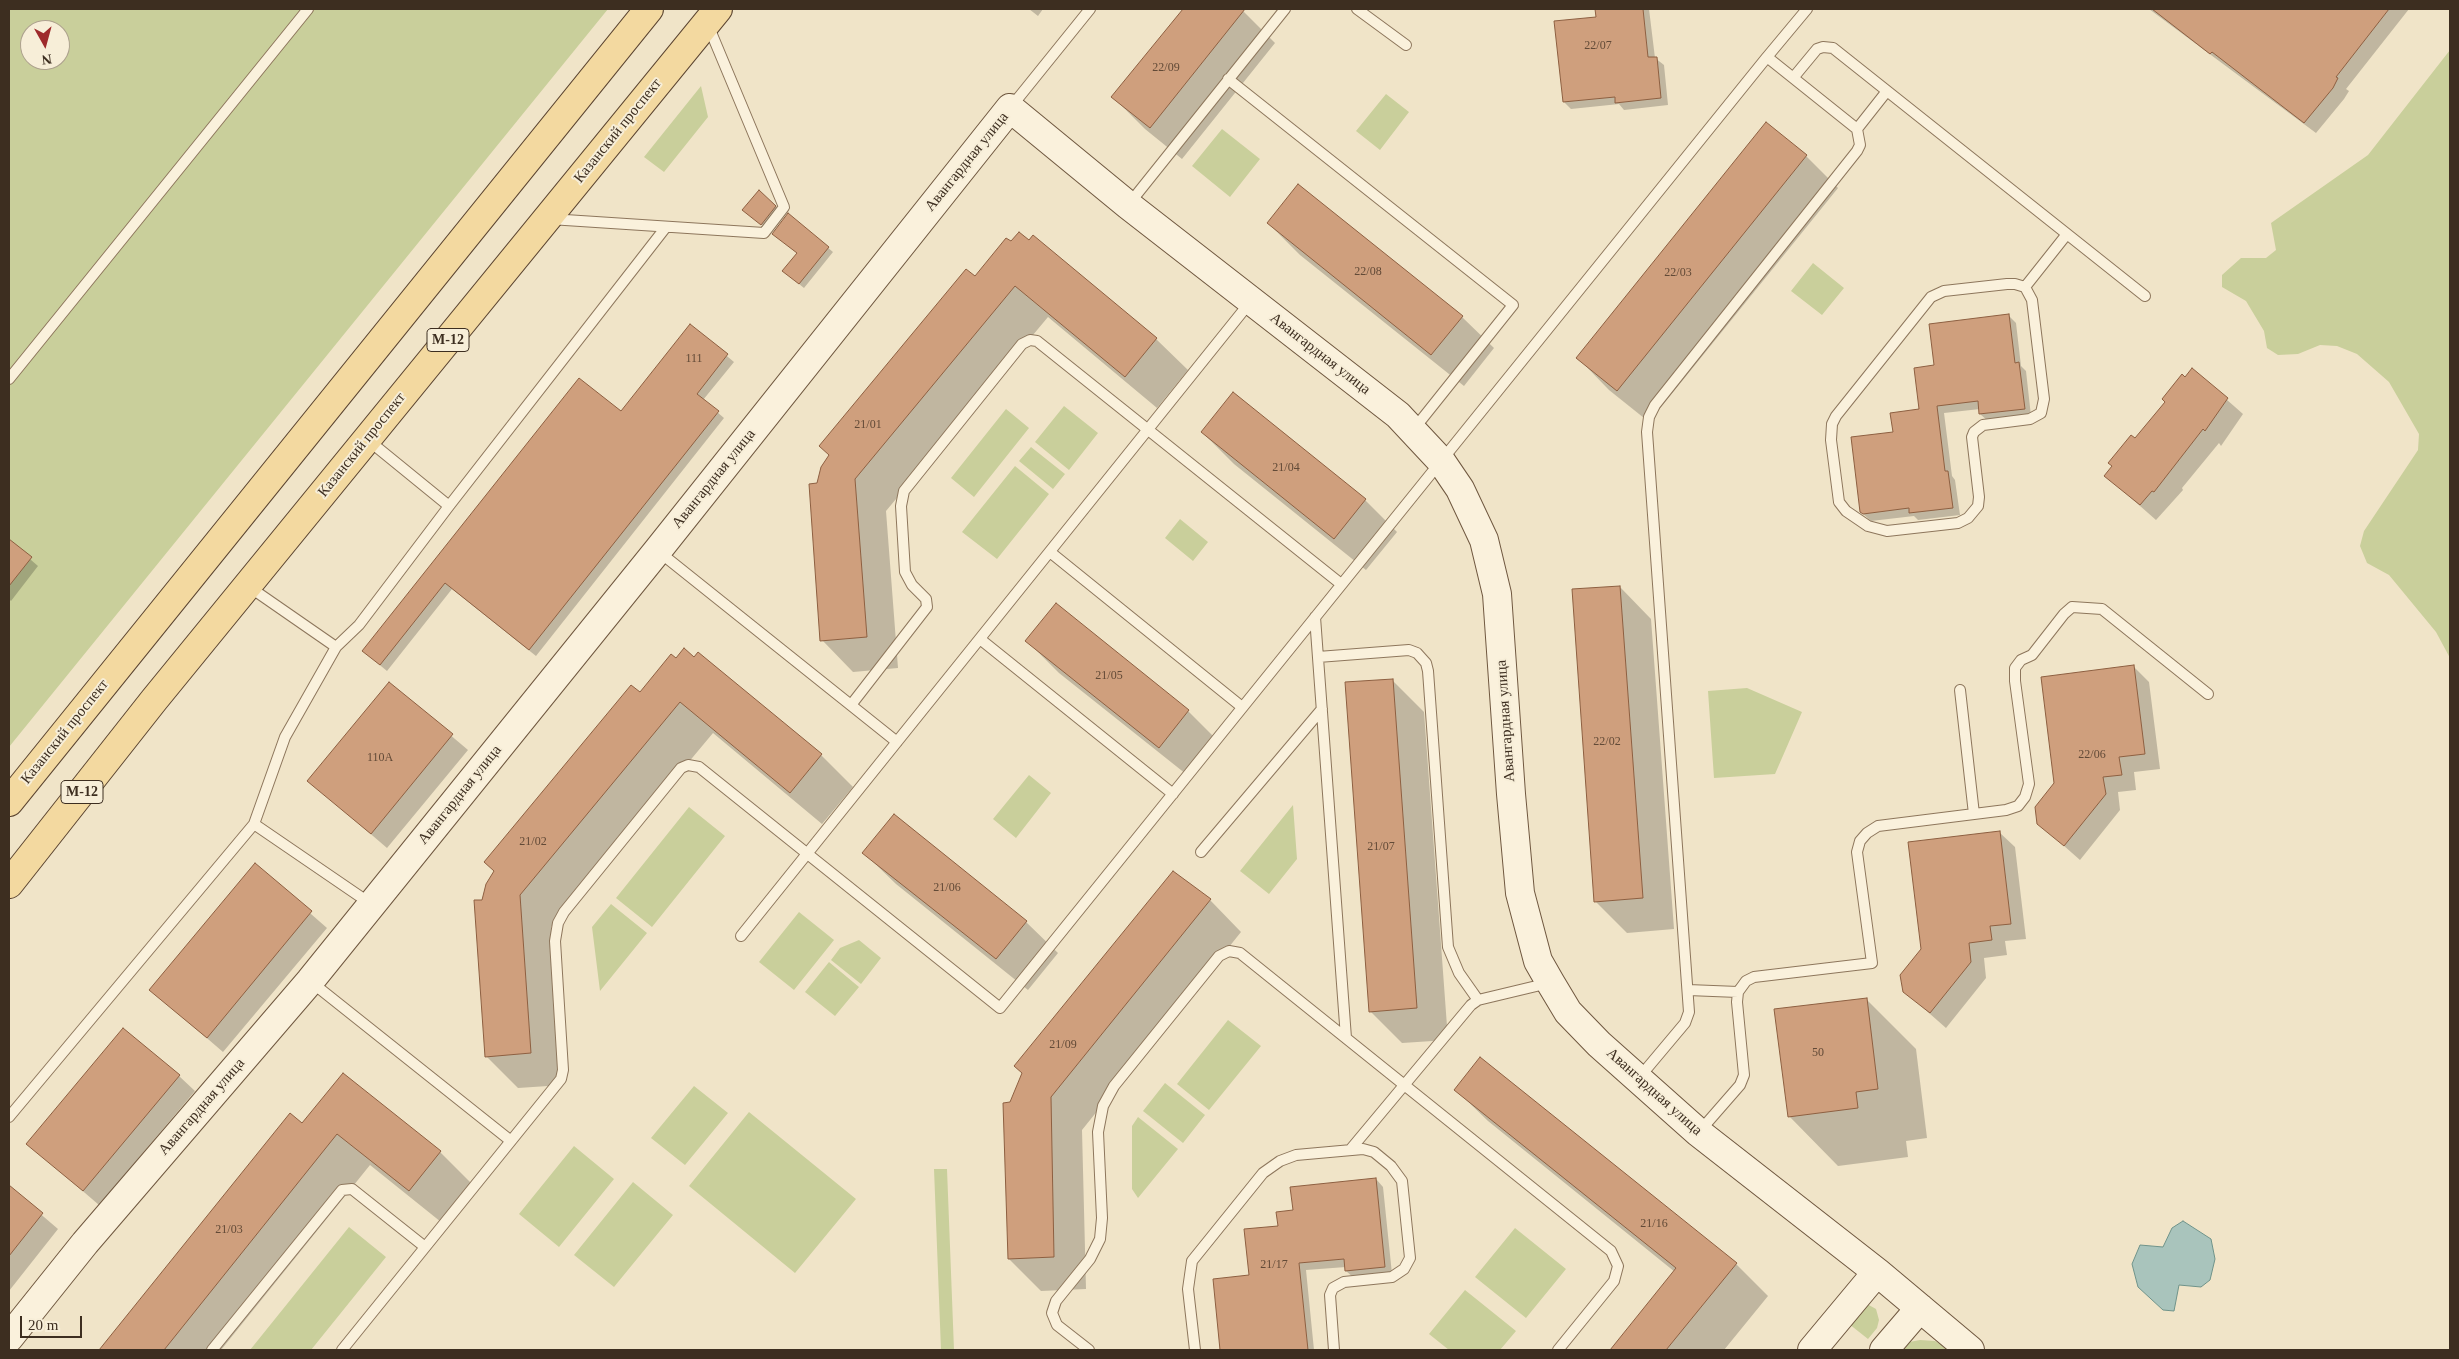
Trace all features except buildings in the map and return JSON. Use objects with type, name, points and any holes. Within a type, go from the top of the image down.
[{"type":"main road","name":"Казанский проспект","points":[[9,802],[650,9]]},
{"type":"main road","name":"Казанский проспект","points":[[9,884],[248,586],[712,15]]},
{"type":"street","name":"Авангардная улица","points":[[9,1338],[85,1243],[310,981],[658,550],[1010,108],[1128,205],[1398,415],[1441,461],[1460,489],[1484,540],[1497,594],[1520,893],[1536,954],[1550,982],[1568,1012],[1638,1080],[1698,1133],[1877,1272],[1970,1350]]},
{"type":"street","points":[[1812,1350],[1877,1272]]},
{"type":"street","points":[[1884,1350],[1920,1308]]},
{"type":"lane","points":[[9,379],[308,9]]},
{"type":"lane","points":[[1010,108],[1090,9]]},
{"type":"lane","points":[[1128,205],[1285,9]]},
{"type":"lane","points":[[1357,9],[1406,45]]},
{"type":"lane","points":[[342,1350],[562,1075],[555,941],[558,923],[564,912],[681,768],[688,766],[699,767],[1000,1008],[1341,584],[1441,461],[1471,428],[1807,9]]},
{"type":"lane","points":[[546,219],[764,233],[784,207],[712,15]]},
{"type":"lane","points":[[1793,78],[1817,49],[1828,46],[1833,48],[2145,296]]},
{"type":"lane","points":[[1638,1080],[1685,1023],[1689,1012],[1648,424],[1655,405],[1857,151],[1860,140],[1857,129],[1767,57]]},
{"type":"lane","points":[[1228,80],[1513,305],[1413,430]]},
{"type":"lane","points":[[1857,129],[1887,91]]},
{"type":"lane","points":[[9,1117],[254,824],[286,737],[336,647],[359,625],[448,506],[666,227]]},
{"type":"lane","points":[[2024,288],[2067,234]]},
{"type":"lane","points":[[2007,284],[2016,284],[2024,288],[2032,300],[2044,407],[2037,416],[2030,419],[1983,425],[1974,432],[1972,437],[1979,497],[1974,513],[1958,523],[1888,532],[1875,530],[1846,511],[1839,502],[1831,440],[1832,424],[1836,416],[1931,297],[1944,291],[2007,284]]},
{"type":"lane","points":[[741,936],[1252,300]]},
{"type":"lane","points":[[851,705],[927,607],[926,599],[912,585],[905,572],[901,506],[904,491],[1022,344],[1030,340],[1037,341],[1341,584]]},
{"type":"lane","points":[[367,439],[448,506]]},
{"type":"lane","points":[[658,550],[897,742]]},
{"type":"lane","points":[[1050,552],[1242,707]]},
{"type":"lane","points":[[248,586],[336,647]]},
{"type":"lane","points":[[1698,1133],[1740,1085],[1744,1075],[1738,992],[1746,981],[1754,978],[1872,963],[1857,852],[1860,841],[1867,833],[1878,826],[2006,810],[2018,806],[2025,797],[2029,784],[2015,681],[2015,668],[2021,660],[2032,655],[2064,614],[2072,607],[2102,610],[2208,694]]},
{"type":"lane","points":[[1315,617],[1346,1038]]},
{"type":"lane","points":[[980,639],[1173,794]]},
{"type":"lane","points":[[1318,657],[1408,650],[1417,653],[1426,663],[1448,947],[1459,973],[1478,1000]]},
{"type":"lane","points":[[1960,690],[1974,814]]},
{"type":"lane","points":[[1201,852],[1322,708]]},
{"type":"lane","points":[[254,824],[372,904]]},
{"type":"lane","points":[[1089,1350],[1057,1325],[1052,1313],[1056,1301],[1090,1259],[1100,1239],[1102,1218],[1098,1132],[1103,1106],[1114,1086],[1219,956],[1229,951],[1240,953],[1611,1251],[1616,1259],[1617,1274],[1614,1281],[1558,1350]]},
{"type":"lane","points":[[310,981],[511,1141]]},
{"type":"lane","points":[[1350,1150],[1465,1010],[1478,1000],[1550,982]]},
{"type":"lane","points":[[1688,990],[1738,992]]},
{"type":"lane","points":[[1195,1350],[1188,1289],[1192,1261],[1263,1173],[1273,1165],[1296,1155],[1363,1149],[1374,1152],[1400,1177],[1404,1190],[1411,1252],[1408,1264],[1399,1274],[1392,1277],[1344,1282],[1333,1288],[1330,1302],[1334,1350]]},
{"type":"lane","points":[[212,1350],[342,1190],[352,1188],[425,1247]]},
{"type":"green space","points":[[9,9],[608,9],[9,747]]},
{"type":"green space","points":[[2450,50],[2450,658],[2436,632],[2389,575],[2367,563],[2360,546],[2364,531],[2418,450],[2419,434],[2389,382],[2357,354],[2337,346],[2320,345],[2298,354],[2278,355],[2267,348],[2264,331],[2246,301],[2222,287],[2222,275],[2241,258],[2266,258],[2276,250],[2271,223],[2368,155]]},
{"type":"green space","points":[[701,86],[708,117],[664,172],[644,157]]},
{"type":"green space","points":[[1386,94],[1409,112],[1380,150],[1356,131]]},
{"type":"green space","points":[[1222,129],[1260,159],[1230,197],[1192,166]]},
{"type":"green space","points":[[1813,263],[1844,288],[1822,315],[1791,291]]},
{"type":"green space","points":[[1064,406],[1098,433],[1069,470],[1035,442]]},
{"type":"green space","points":[[1006,409],[1029,428],[974,497],[951,478]]},
{"type":"green space","points":[[1031,447],[1065,474],[1053,489],[1019,461]]},
{"type":"green space","points":[[1015,466],[1049,494],[997,559],[962,532]]},
{"type":"green space","points":[[1180,519],[1208,542],[1193,561],[1165,538]]},
{"type":"green space","points":[[1747,688],[1802,712],[1775,774],[1714,778],[1708,691]]},
{"type":"green space","points":[[1029,775],[1051,793],[1016,838],[993,819]]},
{"type":"green space","points":[[1293,805],[1297,859],[1269,894],[1240,871]]},
{"type":"green space","points":[[689,807],[725,836],[652,927],[616,898]]},
{"type":"green space","points":[[611,904],[647,933],[600,991],[592,927]]},
{"type":"green space","points":[[799,912],[834,940],[794,990],[759,962]]},
{"type":"green space","points":[[859,940],[881,958],[861,984],[831,960],[840,948]]},
{"type":"green space","points":[[829,962],[859,987],[835,1016],[805,992]]},
{"type":"green space","points":[[1228,1020],[1261,1046],[1209,1110],[1177,1084]]},
{"type":"green space","points":[[1165,1083],[1205,1115],[1183,1143],[1143,1111]]},
{"type":"green space","points":[[694,1086],[728,1113],[685,1165],[651,1138]]},
{"type":"green space","points":[[749,1112],[856,1199],[795,1273],[689,1186]]},
{"type":"green space","points":[[1138,1117],[1178,1149],[1138,1198],[1132,1189],[1132,1126]]},
{"type":"green space","points":[[574,1146],[614,1179],[559,1247],[519,1214]]},
{"type":"green space","points":[[934,1169],[947,1169],[954,1350],[941,1350]]},
{"type":"green space","points":[[633,1182],[673,1215],[614,1287],[574,1255]]},
{"type":"green space","points":[[349,1227],[386,1257],[311,1350],[250,1350]]},
{"type":"green space","points":[[1515,1228],[1566,1269],[1526,1318],[1475,1277]]},
{"type":"green space","points":[[1465,1290],[1516,1331],[1500,1350],[1449,1350],[1429,1334]]},
{"type":"green space","points":[[1867,1304],[1876,1309],[1879,1320],[1877,1328],[1868,1339],[1844,1320]]},
{"type":"green space","points":[[1920,1340],[1935,1341],[1951,1350],[1891,1350],[1904,1343]]},
{"type":"water","points":[[2183,1221],[2211,1239],[2215,1259],[2210,1280],[2201,1287],[2179,1285],[2174,1311],[2163,1310],[2138,1287],[2132,1264],[2140,1245],[2163,1247],[2172,1228]]}]
